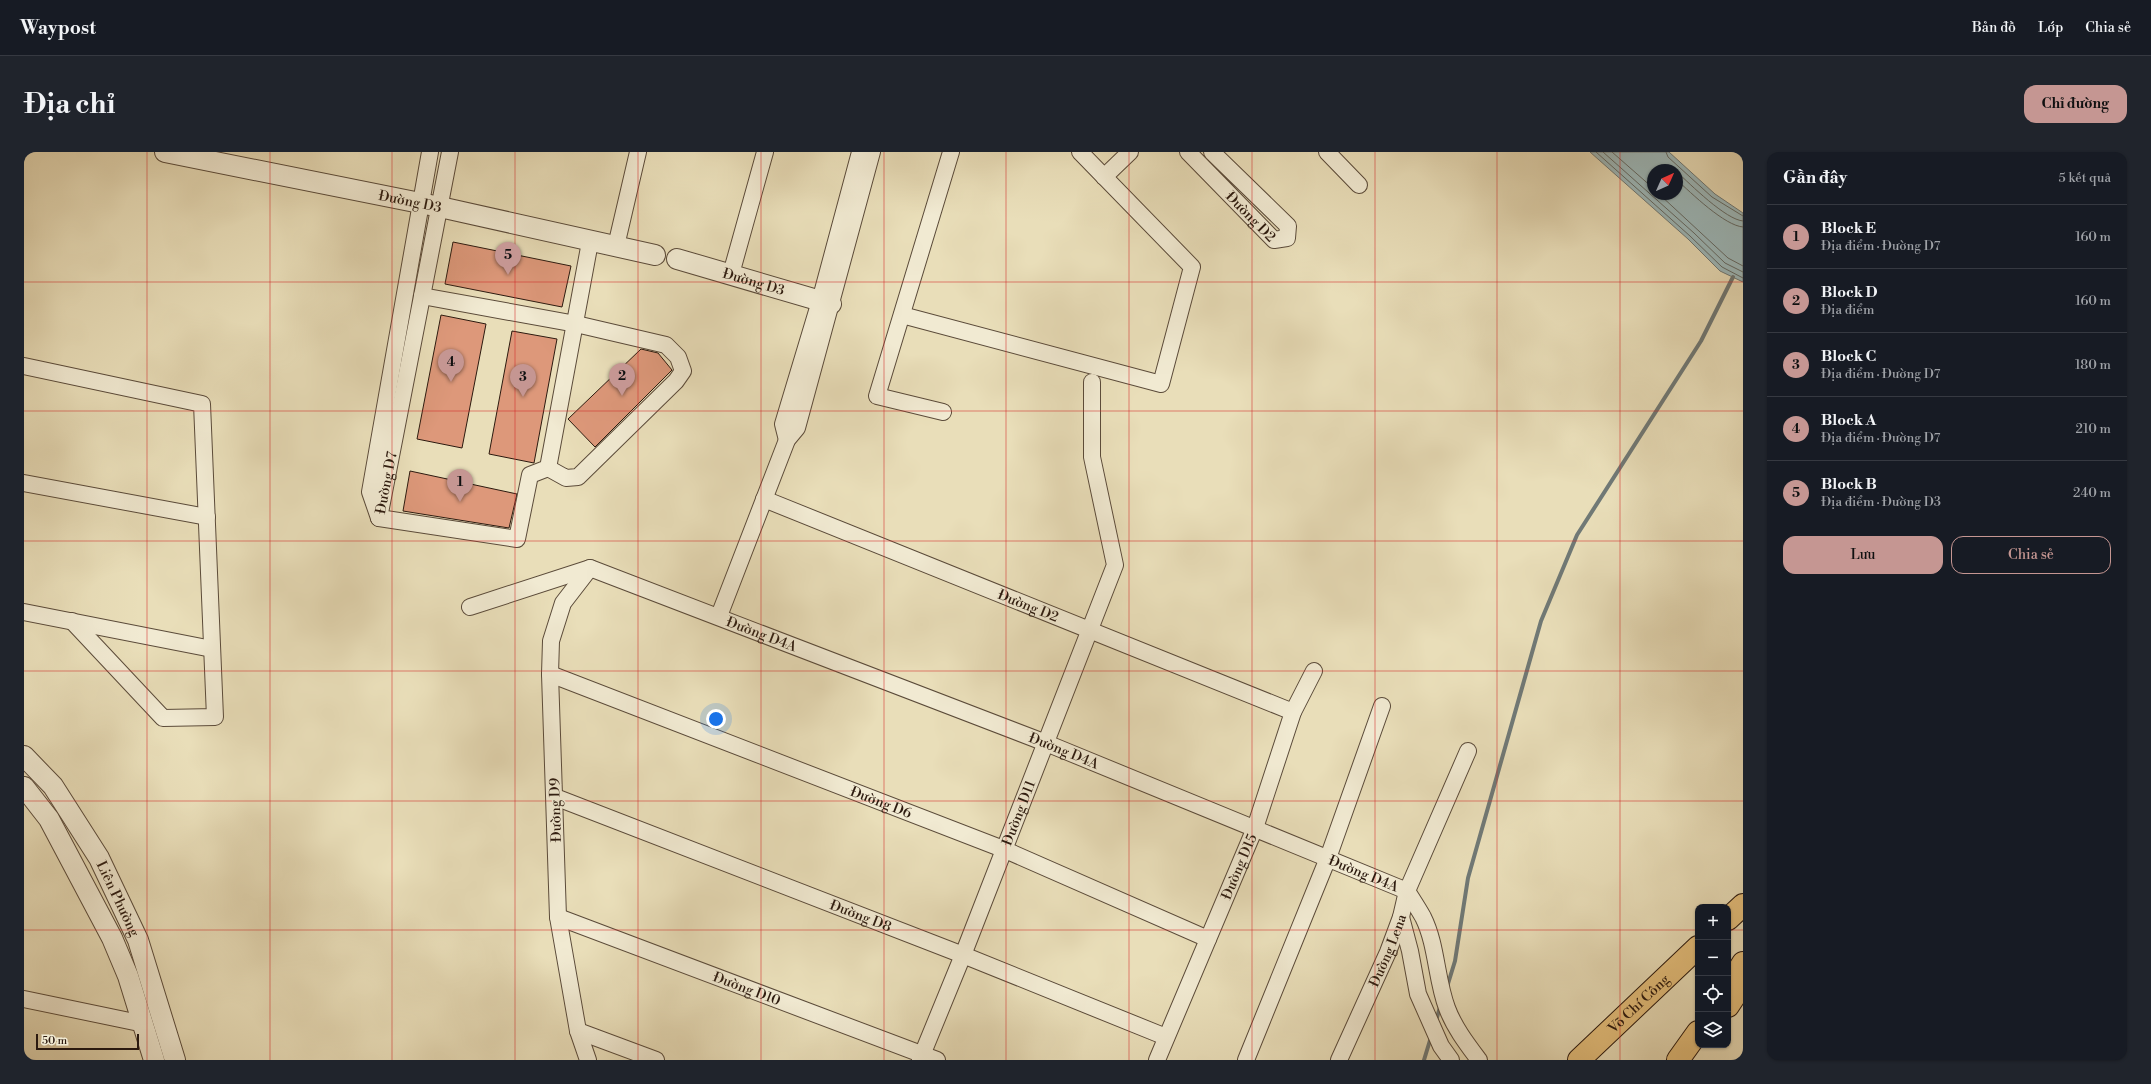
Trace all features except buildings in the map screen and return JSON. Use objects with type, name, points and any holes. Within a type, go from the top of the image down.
[{"type":"main road","points":[[1731,916],[1743,905]]},
{"type":"main road","name":"Võ Chí Công","points":[[1579,1060],[1695,950]]},
{"type":"main road","points":[[1731,982],[1743,963]]},
{"type":"main road","points":[[1731,1002],[1743,984]]},
{"type":"main road","points":[[1678,1060],[1695,1036]]},
{"type":"main road","points":[[1691,1060],[1700,1048]]},
{"type":"street","name":"Đường D3","points":[[165,152],[430,206],[590,242],[655,254]]},
{"type":"street","name":"Đường D7","points":[[379,518],[422,296],[430,206],[430,152]]},
{"type":"street","name":"Đường D7","points":[[379,518],[370,492],[430,206],[450,152]]},
{"type":"street","points":[[616,246],[638,152]]},
{"type":"street","points":[[731,274],[765,152]]},
{"type":"street","points":[[719,616],[787,440],[797,428],[860,152]]},
{"type":"street","points":[[825,303],[872,152]]},
{"type":"street","points":[[943,412],[877,396],[951,152]]},
{"type":"street","points":[[902,315],[1161,384],[1192,267],[1080,152]]},
{"type":"street","points":[[1104,177],[1130,152]]},
{"type":"street","name":"Đường D2","points":[[1188,152],[1274,240],[1287,238],[1288,226],[1212,152]]},
{"type":"street","points":[[1327,152],[1359,185]]},
{"type":"street","points":[[548,468],[576,324],[590,242]]},
{"type":"street","name":"Đường D3","points":[[677,259],[825,303]]},
{"type":"street","points":[[422,296],[576,324],[666,345],[678,357],[683,371],[676,381],[578,478],[566,478],[548,468]]},
{"type":"street","points":[[24,369],[202,404],[215,717],[163,718],[72,621]]},
{"type":"street","name":"Đường D11","points":[[927,1058],[963,955],[1003,849],[1115,565],[1092,457],[1092,382]]},
{"type":"street","points":[[379,518],[517,539],[530,475],[548,468]]},
{"type":"street","points":[[24,483],[207,517]]},
{"type":"street","name":"Đường D2","points":[[764,499],[1293,712]]},
{"type":"street","points":[[470,608],[590,568]]},
{"type":"street","name":"Đường D4A","points":[[590,568],[719,616],[1046,743],[1407,891]]},
{"type":"street","name":"Đường D9","points":[[588,1060],[578,1031],[558,917],[550,674],[551,641],[563,603],[590,568]]},
{"type":"street","points":[[24,612],[212,649]]},
{"type":"street","name":"Đường D15","points":[[1157,1060],[1255,828],[1293,712],[1314,671]]},
{"type":"street","name":"Đường D6","points":[[550,674],[1003,849],[1208,939]]},
{"type":"street","points":[[1246,1060],[1328,858],[1382,706]]},
{"type":"street","name":"Đường Lena","points":[[1339,1060],[1388,952],[1401,917],[1407,891],[1468,750]]},
{"type":"street","name":"Liên Phường","points":[[24,756],[53,786],[99,858],[138,940],[175,1060]]},
{"type":"street","name":"Liên Phường","points":[[24,787],[49,819],[112,938],[128,976],[154,1060]]},
{"type":"street","name":"Đường D8","points":[[555,797],[963,955],[1166,1037]]},
{"type":"street","points":[[1407,891],[1423,917],[1434,954],[1438,981],[1447,1009],[1463,1038],[1479,1060]]},
{"type":"street","name":"Đường D10","points":[[558,917],[927,1058]]},
{"type":"street","points":[[1401,917],[1410,951],[1418,994],[1441,1046],[1451,1060]]},
{"type":"street","points":[[24,999],[144,1024]]},
{"type":"street","points":[[578,1031],[656,1060]]},
{"type":"water","points":[[1590,152],[1669,152],[1682,164],[1647,164],[1647,200],[1683,200],[1683,165],[1715,194],[1743,213],[1743,282],[1720,271],[1688,239]]},
{"type":"waterway","points":[[1447,987],[1455,961],[1468,878],[1541,621],[1577,535],[1701,341],[1733,277]]},
{"type":"waterway","points":[[1436,1021],[1440,1007]]},
{"type":"waterway","points":[[1424,1060],[1431,1037]]},
{"type":"place","name":"Block B","points":[[508,275]]},
{"type":"place","name":"Block A","points":[[451,382]]},
{"type":"place","name":"Block D","points":[[622,396]]},
{"type":"place","name":"Block C","points":[[523,397]]},
{"type":"place","name":"Block E","points":[[460,502]]}]
